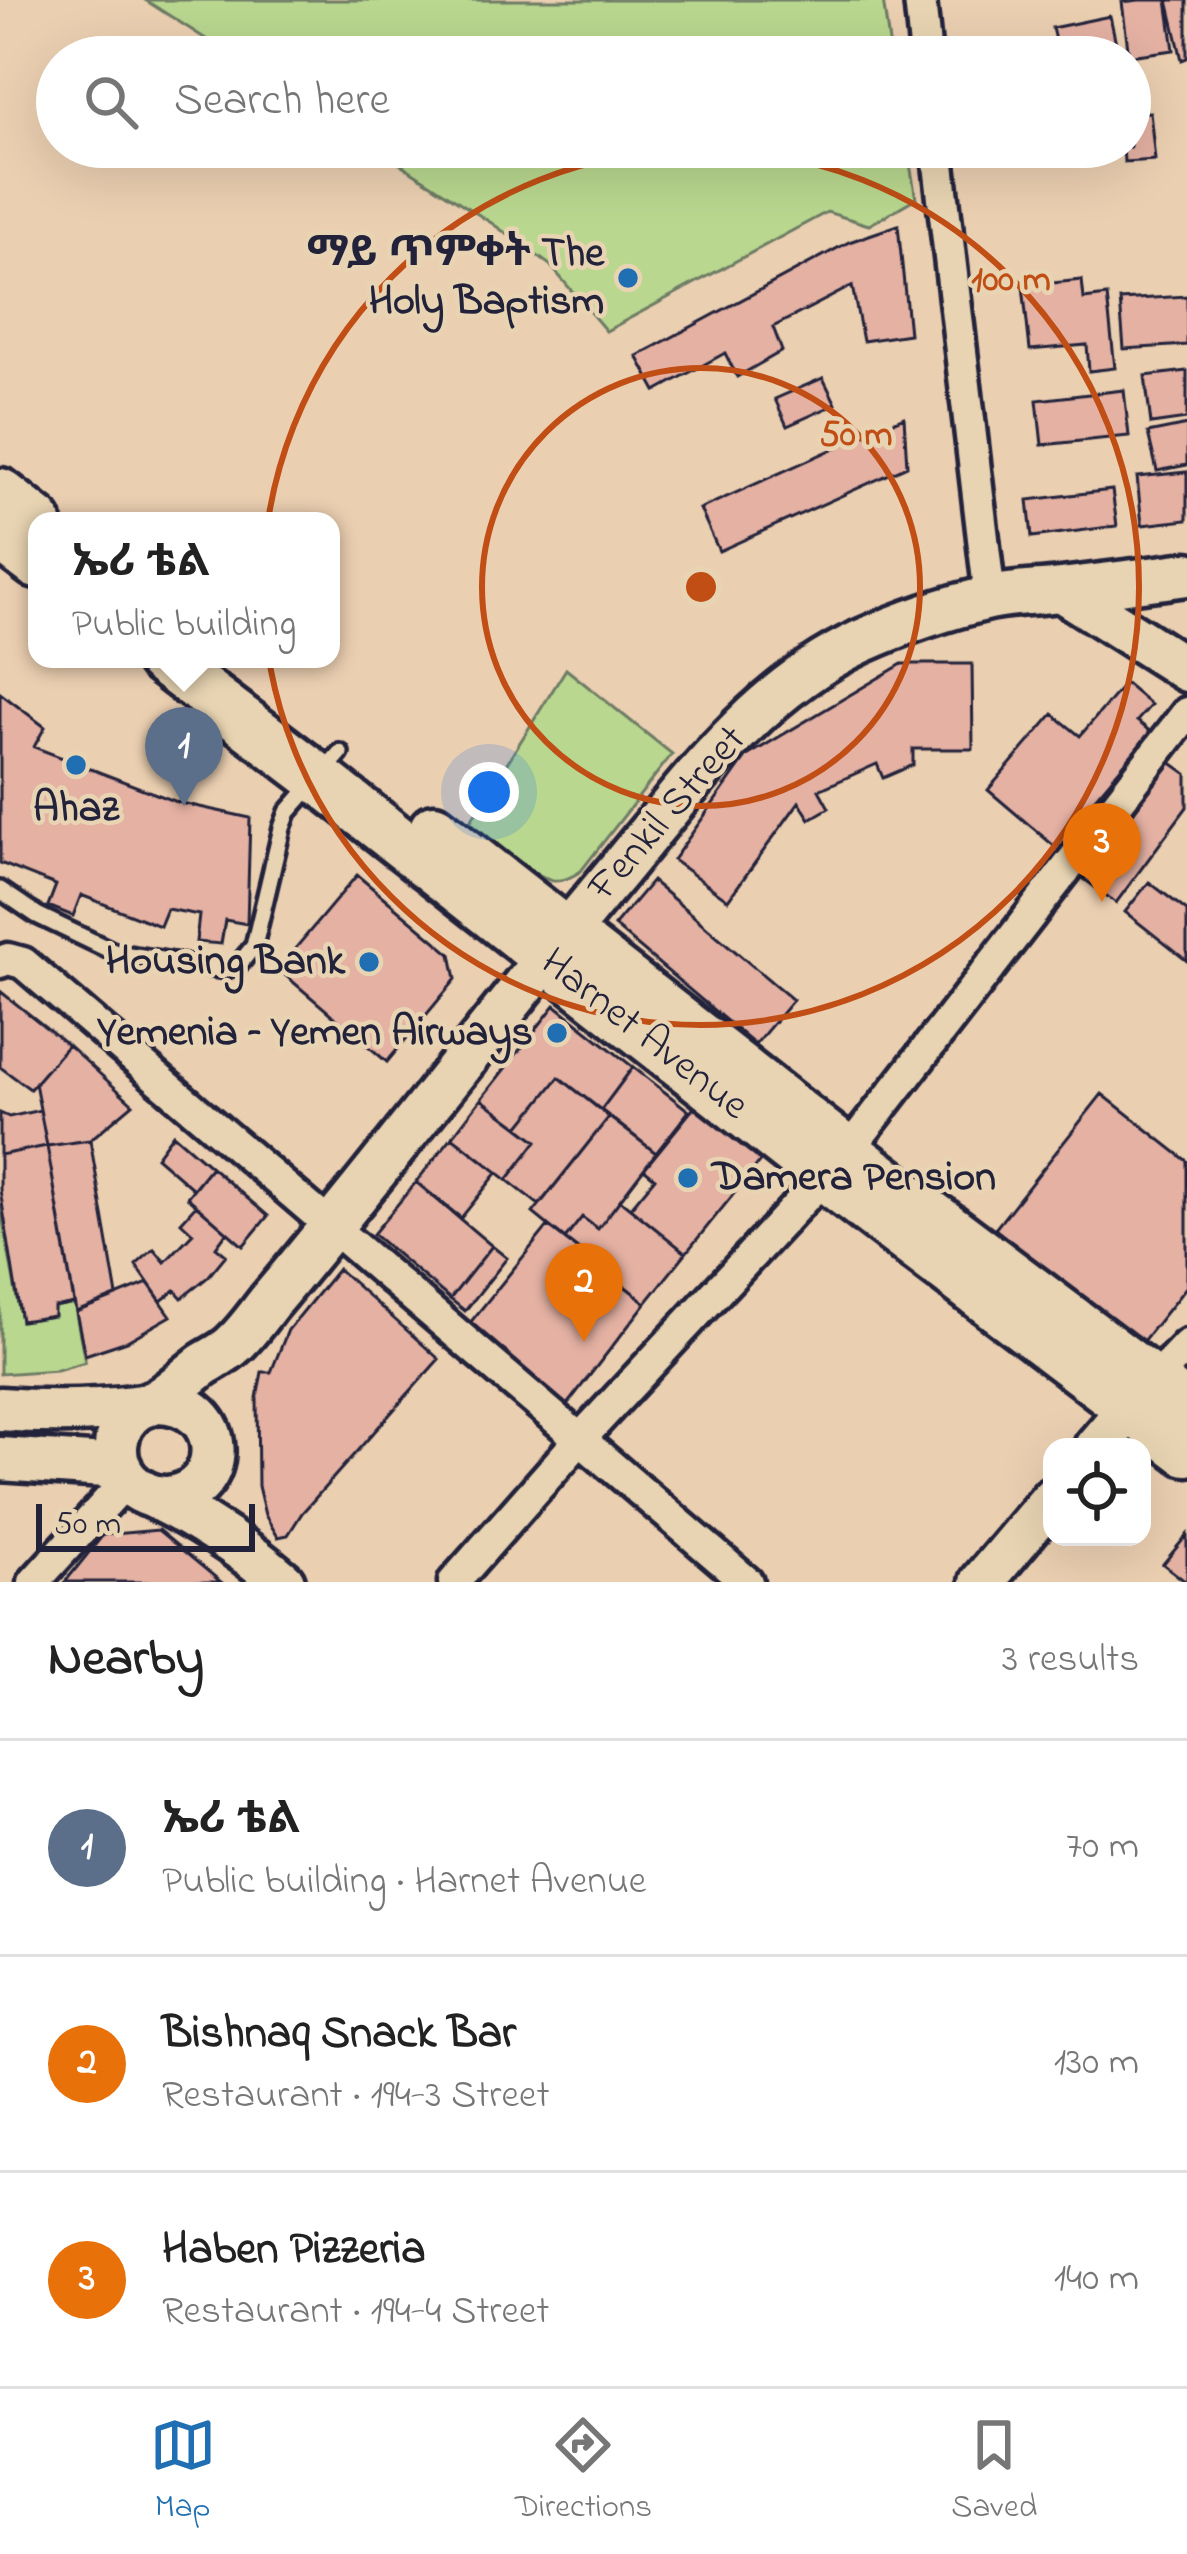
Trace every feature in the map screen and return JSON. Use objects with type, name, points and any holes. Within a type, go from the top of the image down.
[{"type":"main road","points":[[0,493],[28,514]]},
{"type":"main road","points":[[0,536],[28,557]]},
{"type":"main road","name":"Fenkil Street","points":[[234,1345],[556,945],[744,723],[790,682],[858,643],[990,598],[1187,574]]},
{"type":"main road","points":[[1060,590],[1187,670]]},
{"type":"main road","name":"Harnet Avenue","points":[[175,668],[329,766]]},
{"type":"main road","name":"Harnet Avenue","points":[[226,668],[329,766],[835,1164],[1157,1398],[1187,1450]]},
{"type":"main road","points":[[234,1345],[122,1425],[116,1454],[133,1481],[245,1550],[283,1582]]},
{"type":"main road","points":[[0,1459],[133,1481],[168,1498],[196,1487],[206,1475],[212,1454],[217,1408],[234,1345]]},
{"type":"main road","points":[[1107,1438],[1157,1398]]},
{"type":"main road","points":[[0,1409],[61,1413],[174,1402],[189,1407],[210,1431],[218,1490],[245,1550]]},
{"type":"main road","points":[[982,1582],[1043,1510]]},
{"type":"street","points":[[920,0],[924,36]]},
{"type":"street","points":[[939,168],[990,598]]},
{"type":"street","points":[[454,1582],[835,1164],[1187,713]]},
{"type":"street","points":[[0,962],[23,963],[747,1582]]},
{"type":"street","points":[[1157,1398],[1187,1345]]},
{"type":"street","points":[[34,1582],[133,1481]]},
{"type":"lane","points":[[0,890],[37,915],[116,953],[225,970],[240,963],[254,946],[288,812],[329,766]]},
{"type":"green space","points":[[145,0],[883,0],[888,36],[201,36]]},
{"type":"green space","name":"ማይ ጥምቀት The Holy Baptism","points":[[406,168],[911,168],[916,198],[869,225],[827,212],[606,331],[550,265]]},
{"type":"green space","points":[[566,669],[672,754],[581,871],[553,881],[470,822]]},
{"type":"green space","points":[[0,1204],[21,1321],[53,1316],[54,1307],[74,1303],[85,1362],[57,1370],[0,1374]]},
{"type":"building","points":[[1167,0],[1174,50],[1151,53],[1151,36],[1126,36],[1122,2]]},
{"type":"building","points":[[1168,0],[1187,0],[1187,58],[1182,60]]},
{"type":"building","points":[[1110,16],[1114,36],[1054,36],[1052,28]]},
{"type":"building","points":[[898,225],[909,334],[863,341],[852,286],[773,327],[782,351],[737,377],[725,353],[656,391],[637,356],[849,242]]},
{"type":"building","points":[[1082,280],[1084,299],[1107,296],[1115,368],[1089,371],[1087,345],[1030,350],[1023,286]]},
{"type":"building","points":[[1187,296],[1187,345],[1124,349],[1120,300]]},
{"type":"building","points":[[1187,371],[1187,419],[1151,424],[1145,376]]},
{"type":"building","points":[[823,378],[836,404],[787,426],[775,399]]},
{"type":"building","points":[[1124,390],[1129,436],[1042,445],[1037,400]]},
{"type":"building","points":[[904,417],[907,466],[719,551],[700,509]]},
{"type":"building","points":[[1187,425],[1187,465],[1157,471],[1148,433]]},
{"type":"building","points":[[1187,472],[1187,520],[1142,525],[1137,477]]},
{"type":"building","points":[[1112,490],[1117,526],[1032,537],[1028,500]]},
{"type":"building","points":[[902,664],[972,664],[973,749],[913,749],[913,765],[883,778],[877,764],[819,790],[829,808],[810,819],[799,802],[728,900],[673,860],[747,756]]},
{"type":"building","points":[[1125,683],[1151,705],[1137,721],[1151,732],[1054,846],[988,790],[1053,714],[1080,736]]},
{"type":"building","points":[[0,693],[45,727],[34,747],[177,802],[250,818],[247,924],[225,920],[221,944],[196,942],[199,915],[167,909],[160,926],[81,895],[73,916],[48,906],[56,885],[0,863]]},
{"type":"building","points":[[1170,762],[1187,774],[1187,807],[1116,903],[1084,879]]},
{"type":"building","name":"Housing Bank","points":[[357,875],[451,954],[456,979],[387,1062],[278,969]]},
{"type":"building","points":[[652,881],[793,1000],[755,1045],[614,926]]},
{"type":"building","points":[[1149,882],[1187,911],[1187,961],[1125,912]]},
{"type":"building","points":[[0,991],[68,1045],[30,1089],[0,1067]]},
{"type":"building","points":[[555,1005],[633,1067],[601,1110],[559,1077],[519,1127],[481,1099]]},
{"type":"building","points":[[68,1045],[133,1104],[90,1140],[47,1146],[35,1083]]},
{"type":"building","points":[[633,1067],[689,1111],[656,1153],[601,1110]]},
{"type":"building","points":[[559,1077],[609,1117],[539,1205],[507,1180],[537,1141],[519,1127]]},
{"type":"building","points":[[1102,1094],[1187,1161],[1187,1286],[1140,1345],[995,1229]]},
{"type":"building","points":[[481,1099],[537,1141],[507,1180],[452,1137]]},
{"type":"building","points":[[696,1105],[762,1159],[686,1253],[630,1208],[655,1178],[644,1169]]},
{"type":"building","points":[[40,1110],[47,1146],[0,1155],[0,1113],[9,1117]]},
{"type":"building","points":[[609,1117],[656,1153],[598,1229],[582,1217],[565,1239],[533,1213]]},
{"type":"building","points":[[173,1134],[211,1167],[193,1189],[156,1157]]},
{"type":"building","points":[[452,1137],[498,1172],[461,1218],[416,1182]]},
{"type":"building","points":[[90,1140],[117,1296],[76,1312],[47,1146]]},
{"type":"building","points":[[47,1146],[74,1303],[54,1307],[54,1316],[21,1321],[0,1190],[0,1155]]},
{"type":"building","points":[[211,1167],[268,1216],[243,1246],[187,1197]]},
{"type":"building","points":[[416,1182],[492,1246],[450,1299],[373,1234]]},
{"type":"building","points":[[620,1200],[686,1253],[646,1303],[565,1239],[582,1217],[598,1229]]},
{"type":"building","points":[[196,1205],[227,1232],[216,1247],[226,1255],[182,1298],[175,1290],[161,1301],[136,1265],[154,1249],[165,1262],[193,1233],[181,1222]]},
{"type":"building","points":[[548,1226],[646,1303],[566,1406],[469,1324]]},
{"type":"building","points":[[492,1246],[507,1258],[465,1311],[450,1299]]},
{"type":"building","points":[[338,1269],[439,1359],[302,1513],[288,1535],[278,1537],[265,1515],[258,1486],[257,1398],[262,1372],[271,1372],[288,1330]]},
{"type":"building","points":[[148,1283],[171,1316],[127,1341],[85,1355],[76,1312]]},
{"type":"building","points":[[158,1530],[221,1582],[65,1582],[103,1535]]},
{"type":"building","points":[[1187,1535],[1187,1582],[1186,1582],[1163,1564]]},
{"type":"place","name":"ማይ ጥምቀት The Holy Baptism","points":[[628,278]]},
{"type":"place","name":"Ahaz","points":[[76,765]]},
{"type":"place","name":"ኤሪ ቴል","points":[[184,806]]},
{"type":"place","name":"Haben Pizzeria","points":[[1102,902]]},
{"type":"place","name":"Housing Bank","points":[[369,962]]},
{"type":"place","name":"Yemenia – Yemen Airways","points":[[557,1033]]},
{"type":"place","name":"Damera Pension","points":[[688,1178]]},
{"type":"place","name":"Bishnaq Snack Bar","points":[[584,1342]]}]
